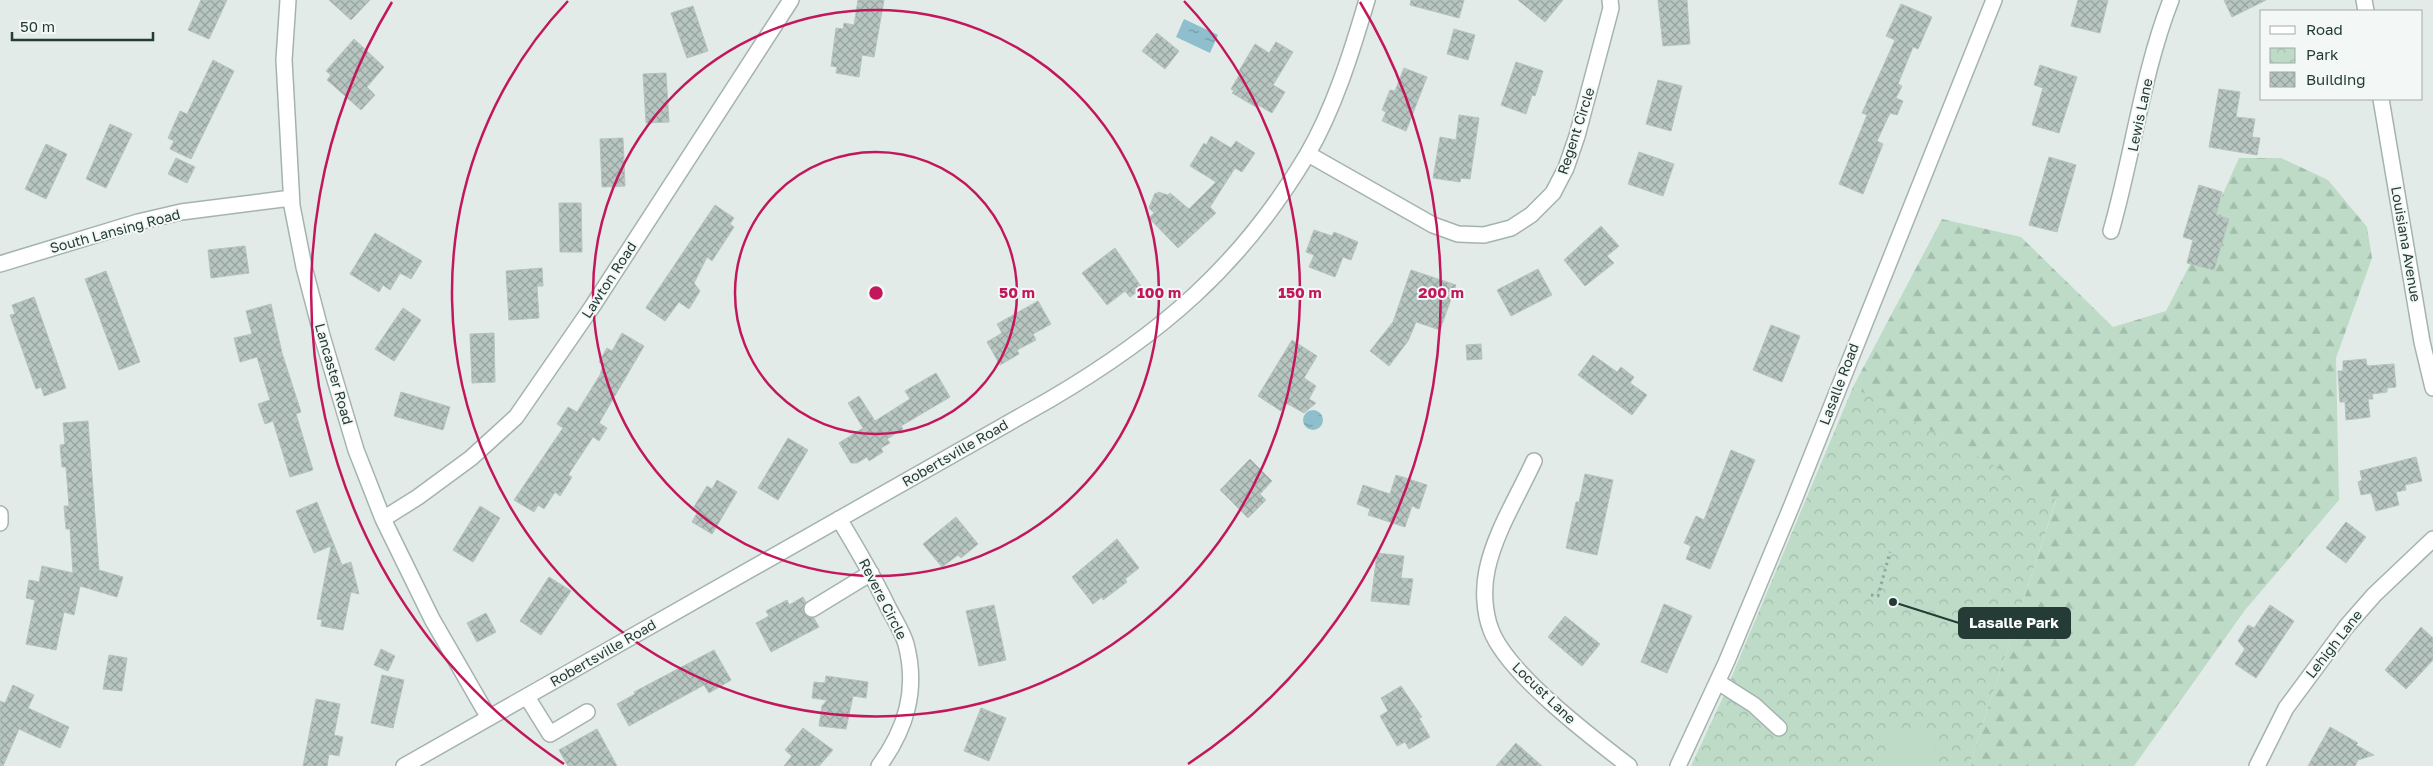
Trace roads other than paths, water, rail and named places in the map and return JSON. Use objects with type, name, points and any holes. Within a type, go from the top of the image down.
[{"type":"street","name":"Lancaster Road","points":[[288,0],[284,60],[291,198],[304,267],[330,364],[356,450],[383,519],[432,619],[489,718]]},
{"type":"street","name":"Lawton Road","points":[[383,519],[418,497],[471,458],[516,417],[592,307],[791,0]]},
{"type":"street","name":"Robertsville Road","points":[[404,766],[1092,375],[1163,324],[1196,295],[1236,253],[1272,208],[1308,154],[1348,65],[1367,0]]},
{"type":"street","name":"Regent Circle","points":[[1308,154],[1433,225],[1458,234],[1484,235],[1511,228],[1531,215],[1553,193],[1566,168],[1609,18],[1610,0]]},
{"type":"street","name":"Lasalle Road","points":[[1678,766],[1718,682],[1792,505],[1994,0]]},
{"type":"street","name":"Lewis Lane","points":[[2111,232],[2125,182],[2157,37],[2171,0]]},
{"type":"street","name":"Louisiana Avenue","points":[[2381,100],[2422,342],[2433,388]]},
{"type":"street","name":"South Lansing Road","points":[[0,264],[138,222],[181,212],[291,198]]},
{"type":"street","name":"Locust Lane","points":[[1534,461],[1502,528],[1487,570],[1484,600],[1491,630],[1508,658],[1526,677],[1590,736],[1629,766]]},
{"type":"street","points":[[0,514],[0,523]]},
{"type":"street","name":"Revere Circle","points":[[839,519],[871,573],[906,642],[912,676],[911,695],[898,737],[878,766]]},
{"type":"street","name":"Lehigh Lane","points":[[2257,766],[2286,708],[2346,627],[2374,595],[2433,539]]},
{"type":"street","points":[[812,609],[871,573]]},
{"type":"street","points":[[1718,682],[1754,705],[1779,728]]},
{"type":"street","points":[[528,697],[550,734],[587,712]]},
{"type":"water","points":[[1184,19],[1218,35],[1210,53],[1176,37]]},
{"type":"water","points":[[1309,410],[1317,410],[1323,416],[1323,424],[1317,430],[1309,430],[1303,424],[1303,416]]},
{"type":"place","name":"Lasalle Park","points":[[1893,602]]}]
